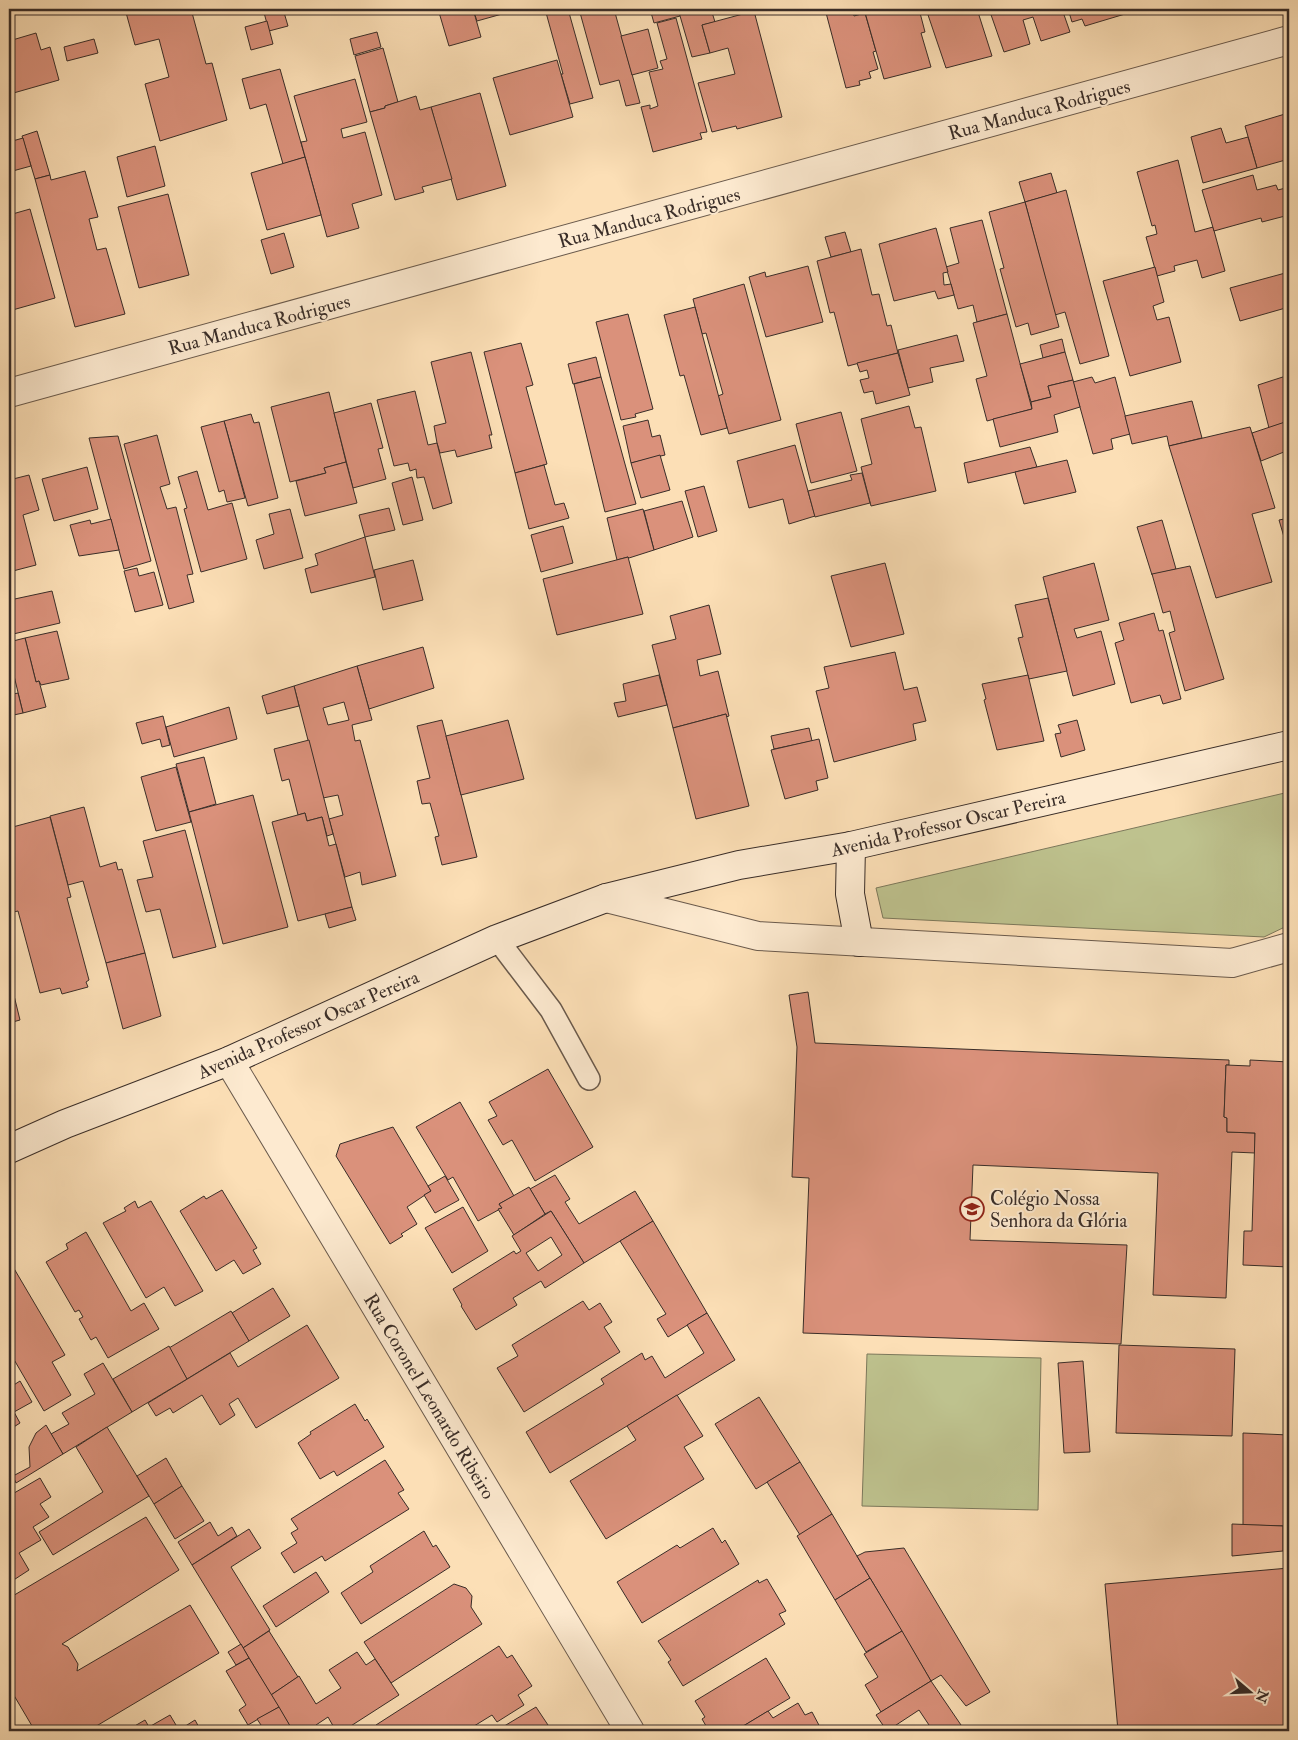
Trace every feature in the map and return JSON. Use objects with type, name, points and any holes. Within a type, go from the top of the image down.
[{"type":"street","name":"Rua Manduca Rodrigues","points":[[9,393],[1289,40]]},
{"type":"street","name":"Avenida Professor Oscar Pereira","points":[[9,1149],[65,1124],[229,1061],[497,939],[606,898],[739,865],[851,846],[1289,745]]},
{"type":"street","points":[[851,846],[850,894],[858,942]]},
{"type":"street","points":[[606,898],[758,936],[1232,963],[1289,947]]},
{"type":"street","name":"Rua Coronel Leonardo Ribeiro","points":[[229,1061],[630,1731]]},
{"type":"lane","points":[[497,939],[551,1010],[590,1079]]},
{"type":"green space","points":[[1289,792],[1289,925],[1264,937],[883,918],[876,888]]},
{"type":"green space","points":[[867,1354],[1041,1358],[1038,1510],[862,1506]]},
{"type":"building","points":[[46,9],[91,9],[46,12]]},
{"type":"building","points":[[125,9],[191,9],[206,64],[212,63],[227,120],[160,141],[145,84],[169,77],[159,39],[135,45]]},
{"type":"building","points":[[263,9],[283,9],[288,26],[269,31]]},
{"type":"building","points":[[438,9],[473,9],[481,37],[449,46]]},
{"type":"building","points":[[473,9],[520,9],[477,21]]},
{"type":"building","points":[[545,9],[568,9],[593,98],[570,104]]},
{"type":"building","points":[[579,9],[614,9],[640,103],[626,106],[619,80],[600,85]]},
{"type":"building","points":[[650,9],[678,9],[680,16],[654,23]]},
{"type":"building","points":[[678,9],[711,9],[715,22],[702,25],[710,53],[692,57]]},
{"type":"building","points":[[825,9],[852,9],[854,16],[865,13],[876,51],[873,52],[878,69],[869,72],[871,78],[859,81],[860,85],[846,88]]},
{"type":"building","points":[[864,9],[919,9],[925,32],[921,33],[931,67],[884,79]]},
{"type":"building","points":[[926,9],[977,9],[992,56],[946,68]]},
{"type":"building","points":[[989,9],[1062,9],[1070,32],[1041,41],[1033,17],[1023,20],[1030,44],[1004,52]]},
{"type":"building","points":[[1068,9],[1123,9],[1125,14],[1085,26],[1082,19],[1072,22]]},
{"type":"building","points":[[754,11],[782,117],[737,129],[736,126],[712,132],[698,83],[735,74],[728,48],[710,53],[702,25]]},
{"type":"building","points":[[676,18],[707,132],[700,133],[702,139],[653,152],[641,107],[650,105],[650,109],[658,106],[649,72],[663,69],[660,61],[667,59],[657,23]]},
{"type":"building","points":[[267,21],[273,44],[251,50],[245,27]]},
{"type":"building","points":[[648,29],[658,68],[632,75],[621,36]]},
{"type":"building","points":[[377,32],[381,47],[354,55],[350,39]]},
{"type":"building","points":[[36,33],[41,50],[50,47],[59,80],[10,94],[9,41]]},
{"type":"building","points":[[94,39],[98,53],[67,61],[64,47]]},
{"type":"building","points":[[383,48],[398,102],[370,112],[355,56]]},
{"type":"building","points":[[557,60],[573,117],[510,135],[493,78]]},
{"type":"building","points":[[280,69],[305,157],[283,164],[266,104],[250,109],[242,79]]},
{"type":"building","points":[[355,79],[367,122],[341,129],[343,138],[365,132],[382,195],[352,204],[359,228],[327,237],[301,142],[307,141],[294,96]]},
{"type":"building","points":[[480,93],[506,186],[457,200],[431,107]]},
{"type":"building","points":[[416,96],[420,110],[431,107],[452,179],[422,187],[424,192],[395,200],[370,112]]},
{"type":"building","points":[[1285,114],[1289,129],[1289,159],[1257,168],[1245,126]]},
{"type":"building","points":[[1221,128],[1226,143],[1248,137],[1257,168],[1203,183],[1191,137]]},
{"type":"building","points":[[37,131],[50,175],[35,179],[22,136]]},
{"type":"building","points":[[23,138],[31,166],[9,172],[9,142]]},
{"type":"building","points":[[155,146],[165,186],[127,197],[117,157]]},
{"type":"building","points":[[305,157],[321,215],[267,230],[251,173]]},
{"type":"building","points":[[1178,160],[1195,232],[1213,227],[1225,271],[1202,278],[1197,260],[1174,266],[1175,271],[1157,276],[1146,237],[1157,234],[1155,225],[1152,226],[1137,172]]},
{"type":"building","points":[[85,171],[98,217],[89,219],[97,250],[106,248],[125,314],[75,327],[35,179],[50,175],[51,180]]},
{"type":"building","points":[[1051,173],[1057,193],[1025,202],[1019,182]]},
{"type":"building","points":[[1253,175],[1257,190],[1276,185],[1278,190],[1289,187],[1289,215],[1262,222],[1261,218],[1214,231],[1202,190]]},
{"type":"building","points":[[1066,190],[1109,356],[1080,364],[1065,312],[1055,315],[1025,202]]},
{"type":"building","points":[[168,194],[189,275],[139,288],[118,207]]},
{"type":"building","points":[[1025,202],[1059,327],[1031,335],[1028,323],[1016,327],[1000,269],[1004,268],[989,212]]},
{"type":"building","points":[[30,209],[55,298],[9,311],[9,215]]},
{"type":"building","points":[[982,220],[1007,314],[977,322],[973,305],[958,309],[946,267],[959,263],[950,228]]},
{"type":"building","points":[[936,228],[948,272],[943,273],[944,285],[951,284],[954,295],[938,299],[935,291],[894,301],[879,244]]},
{"type":"building","points":[[845,232],[851,252],[831,257],[825,237]]},
{"type":"building","points":[[284,233],[294,267],[271,274],[261,240]]},
{"type":"building","points":[[861,249],[872,295],[879,294],[887,326],[891,325],[898,353],[848,366],[834,312],[830,313],[817,261]]},
{"type":"building","points":[[808,266],[823,322],[766,337],[749,277],[765,272],[766,277]]},
{"type":"building","points":[[1155,267],[1164,302],[1153,306],[1157,320],[1169,317],[1181,362],[1130,376],[1103,281]]},
{"type":"building","points":[[1289,272],[1289,307],[1240,321],[1230,288]]},
{"type":"building","points":[[744,284],[781,420],[729,434],[718,396],[723,394],[706,333],[702,334],[693,299]]},
{"type":"building","points":[[695,307],[727,428],[701,435],[684,375],[680,376],[664,315]]},
{"type":"building","points":[[628,314],[653,409],[635,414],[636,417],[621,420],[596,322]]},
{"type":"building","points":[[1007,314],[1032,409],[987,421],[976,379],[987,376],[973,323]]},
{"type":"building","points":[[957,335],[964,361],[930,368],[933,382],[908,388],[898,350]]},
{"type":"building","points":[[1062,339],[1065,352],[1043,358],[1040,345]]},
{"type":"building","points":[[521,343],[533,385],[526,387],[547,464],[515,473],[484,352]]},
{"type":"building","points":[[471,352],[492,435],[489,435],[492,448],[457,457],[455,450],[440,453],[437,443],[434,426],[446,423],[431,362]]},
{"type":"building","points":[[1065,352],[1073,380],[1048,386],[1051,397],[1031,402],[1020,364]]},
{"type":"building","points":[[898,353],[910,395],[876,404],[873,391],[864,393],[860,380],[869,378],[867,370],[860,372],[857,363]]},
{"type":"building","points":[[596,357],[601,377],[573,384],[568,364]]},
{"type":"building","points":[[1289,375],[1289,421],[1269,428],[1258,385]]},
{"type":"building","points":[[601,377],[636,504],[605,512],[574,384]]},
{"type":"building","points":[[1092,377],[1095,383],[1115,377],[1130,434],[1111,439],[1113,449],[1093,454],[1073,382]]},
{"type":"building","points":[[1073,380],[1080,407],[1054,415],[1058,432],[1000,447],[993,419],[1032,409],[1031,402],[1051,397],[1048,386]]},
{"type":"building","points":[[415,391],[428,445],[437,443],[452,503],[433,509],[424,477],[417,478],[416,469],[410,471],[408,463],[394,466],[377,400]]},
{"type":"building","points":[[329,392],[346,462],[324,468],[326,473],[290,482],[271,407]]},
{"type":"building","points":[[1192,401],[1202,438],[1169,446],[1167,436],[1132,444],[1125,416]]},
{"type":"building","points":[[371,403],[383,448],[378,449],[386,479],[353,488],[334,413]]},
{"type":"building","points":[[909,406],[915,428],[921,427],[936,491],[871,506],[861,467],[872,464],[861,419]]},
{"type":"building","points":[[841,412],[857,471],[811,483],[796,424]]},
{"type":"building","points":[[251,414],[254,423],[259,422],[278,498],[248,506],[224,421]]},
{"type":"building","points":[[648,420],[652,437],[660,435],[665,455],[631,463],[623,426]]},
{"type":"building","points":[[224,421],[245,498],[227,502],[224,490],[219,492],[201,427]]},
{"type":"building","points":[[1285,422],[1289,433],[1289,450],[1261,461],[1252,433]]},
{"type":"building","points":[[1250,427],[1275,508],[1252,514],[1272,582],[1216,598],[1169,446]]},
{"type":"building","points":[[157,435],[170,484],[160,487],[167,509],[176,507],[193,574],[187,575],[194,602],[169,609],[124,444]]},
{"type":"building","points":[[118,436],[151,561],[124,569],[89,438]]},
{"type":"building","points":[[795,445],[815,516],[789,524],[783,499],[749,508],[737,461]]},
{"type":"building","points":[[1030,447],[1037,467],[968,483],[964,463]]},
{"type":"building","points":[[660,455],[670,490],[641,498],[631,463]]},
{"type":"building","points":[[1067,460],[1076,492],[1024,504],[1015,472]]},
{"type":"building","points":[[346,462],[357,503],[305,516],[296,481],[326,473],[324,468]]},
{"type":"building","points":[[544,465],[555,505],[564,503],[569,518],[529,529],[515,473]]},
{"type":"building","points":[[87,467],[98,509],[54,521],[42,479]]},
{"type":"building","points":[[197,471],[208,510],[232,503],[247,559],[201,572],[184,509],[187,508],[178,477]]},
{"type":"building","points":[[862,473],[870,503],[815,517],[808,491],[852,480],[850,475]]},
{"type":"building","points":[[29,475],[39,510],[23,515],[36,565],[9,572],[9,480]]},
{"type":"building","points":[[412,477],[423,520],[403,525],[392,483]]},
{"type":"building","points":[[704,486],[717,531],[698,537],[685,491]]},
{"type":"building","points":[[682,501],[693,537],[654,550],[644,511]]},
{"type":"building","points":[[389,508],[395,530],[365,537],[359,515]]},
{"type":"building","points":[[290,509],[303,558],[264,569],[256,540],[274,534],[269,514]]},
{"type":"building","points":[[643,509],[654,550],[617,560],[607,518]]},
{"type":"building","points":[[1289,518],[1289,554],[1279,520]]},
{"type":"building","points":[[111,519],[119,550],[79,556],[70,525],[90,520],[91,524]]},
{"type":"building","points":[[1162,520],[1176,569],[1152,575],[1137,527]]},
{"type":"building","points":[[563,526],[573,563],[541,572],[531,535]]},
{"type":"building","points":[[365,537],[375,577],[311,593],[305,569],[318,565],[315,554]]},
{"type":"building","points":[[628,557],[643,614],[557,635],[543,579]]},
{"type":"building","points":[[413,560],[423,600],[383,610],[374,570]]},
{"type":"building","points":[[885,563],[904,634],[851,647],[831,576]]},
{"type":"building","points":[[1094,563],[1109,620],[1074,629],[1077,638],[1101,631],[1115,684],[1073,696],[1043,577]]},
{"type":"building","points":[[1190,566],[1224,679],[1185,691],[1169,633],[1175,631],[1170,611],[1163,613],[1152,574]]},
{"type":"building","points":[[137,568],[139,576],[154,572],[163,605],[135,612],[124,571]]},
{"type":"building","points":[[52,591],[60,623],[9,635],[9,594],[10,600]]},
{"type":"building","points":[[1048,598],[1067,671],[1029,679],[1018,638],[1023,637],[1015,605]]},
{"type":"building","points":[[709,605],[721,654],[697,660],[700,676],[718,671],[729,716],[726,717],[726,714],[673,728],[652,645],[676,639],[670,616]]},
{"type":"building","points":[[1154,613],[1159,631],[1163,630],[1181,699],[1163,704],[1160,695],[1131,703],[1115,643],[1124,640],[1119,623]]},
{"type":"building","points":[[57,631],[69,679],[41,685],[39,681],[36,682],[25,638]]},
{"type":"building","points":[[25,638],[36,682],[39,681],[46,707],[23,713],[9,655],[9,642]]},
{"type":"building","points":[[423,647],[434,688],[369,709],[357,666]]},
{"type":"building","points":[[895,652],[904,690],[917,687],[926,721],[913,724],[916,740],[834,762],[816,691],[829,688],[824,667]]},
{"type":"building","points":[[357,666],[372,720],[352,725],[355,741],[360,740],[396,876],[362,885],[360,872],[345,877],[329,819],[343,815],[338,795],[323,798],[294,686]],"holes":[[[344,702],[349,720],[328,725],[323,708]]]},
{"type":"building","points":[[659,675],[667,705],[618,717],[614,703],[626,701],[623,684]]},
{"type":"building","points":[[1028,675],[1044,741],[997,750],[984,700],[986,699],[982,684]]},
{"type":"building","points":[[294,686],[299,706],[267,714],[262,696]]},
{"type":"building","points":[[18,693],[23,713],[9,716],[9,695]]},
{"type":"building","points":[[229,707],[237,739],[174,757],[166,727]]},
{"type":"building","points":[[726,714],[749,806],[696,819],[673,728]]},
{"type":"building","points":[[163,716],[170,745],[162,747],[160,739],[142,744],[136,723]]},
{"type":"building","points":[[442,720],[477,857],[442,865],[435,837],[439,836],[430,803],[422,804],[417,781],[430,778],[417,726]]},
{"type":"building","points":[[508,720],[524,779],[461,795],[446,736]]},
{"type":"building","points":[[1077,720],[1085,750],[1061,757],[1055,734],[1061,733],[1058,725]]},
{"type":"building","points":[[809,728],[812,741],[774,749],[771,736]]},
{"type":"building","points":[[819,739],[828,778],[816,781],[818,790],[785,799],[771,750]]},
{"type":"building","points":[[309,740],[333,834],[327,836],[322,817],[307,821],[305,813],[298,815],[289,779],[282,781],[274,749]]},
{"type":"building","points":[[204,757],[216,804],[189,812],[176,764]]},
{"type":"building","points":[[176,767],[191,822],[156,831],[141,777]]},
{"type":"building","points":[[253,795],[288,927],[223,944],[189,812]]},
{"type":"building","points":[[84,807],[100,867],[116,862],[118,870],[122,869],[145,953],[106,963],[83,881],[68,885],[50,816]]},
{"type":"building","points":[[305,813],[307,821],[322,817],[329,846],[336,844],[352,907],[298,921],[272,822]]},
{"type":"building","points":[[50,817],[71,897],[67,898],[89,980],[86,982],[88,987],[62,994],[60,988],[40,993],[18,911],[9,913],[9,828]]},
{"type":"building","points":[[185,830],[216,947],[173,958],[160,909],[146,912],[137,880],[153,877],[143,841]]},
{"type":"building","points":[[352,907],[356,920],[329,928],[325,914]]},
{"type":"building","points":[[145,953],[161,1016],[123,1029],[106,963]]},
{"type":"building","points":[[9,975],[20,1020],[9,1023]]},
{"type":"building","points":[[808,992],[815,1043],[1229,1060],[1229,1065],[1226,1065],[1224,1117],[1227,1118],[1227,1132],[1255,1133],[1255,1153],[1232,1152],[1226,1298],[1153,1295],[1158,1173],[973,1165],[970,1240],[1127,1245],[1121,1344],[803,1333],[809,1178],[792,1177],[797,1047],[789,995]]},
{"type":"building","points":[[1250,1060],[1289,1062],[1289,1267],[1243,1265],[1244,1231],[1252,1231],[1255,1133],[1227,1132],[1227,1118],[1224,1117],[1226,1065],[1250,1066]]},
{"type":"building","points":[[548,1069],[593,1147],[535,1181],[512,1140],[503,1145],[488,1120],[497,1116],[489,1102]]},
{"type":"building","points":[[460,1102],[514,1196],[499,1204],[502,1208],[478,1221],[453,1177],[448,1180],[416,1127]]},
{"type":"building","points":[[393,1127],[431,1191],[407,1207],[417,1224],[390,1244],[336,1156],[340,1144]]},
{"type":"building","points":[[555,1175],[570,1199],[565,1202],[579,1224],[635,1191],[653,1221],[584,1263],[551,1211],[545,1214],[530,1189]]},
{"type":"building","points":[[445,1176],[459,1200],[435,1213],[424,1195],[431,1191],[428,1186]]},
{"type":"building","points":[[529,1187],[545,1214],[514,1235],[498,1209],[502,1208],[499,1204]]},
{"type":"building","points":[[222,1190],[257,1248],[253,1250],[261,1264],[243,1274],[234,1260],[216,1271],[180,1211],[204,1196],[206,1199]]},
{"type":"building","points":[[135,1201],[138,1208],[151,1201],[203,1291],[175,1306],[164,1287],[146,1298],[103,1223],[126,1211],[124,1208]]},
{"type":"building","points":[[463,1207],[488,1251],[452,1273],[425,1228]]},
{"type":"building","points":[[551,1211],[584,1263],[545,1288],[541,1281],[513,1298],[517,1305],[476,1330],[453,1289],[514,1251],[516,1254],[521,1251],[512,1236]],"holes":[[[551,1237],[562,1255],[538,1271],[526,1253]]]},
{"type":"building","points":[[653,1221],[707,1313],[668,1337],[657,1319],[666,1314],[620,1241]]},
{"type":"building","points":[[86,1232],[131,1311],[144,1303],[159,1329],[108,1358],[96,1337],[91,1340],[79,1319],[83,1317],[79,1310],[75,1312],[46,1262],[68,1249],[66,1244]]},
{"type":"building","points":[[9,1260],[65,1355],[52,1362],[71,1395],[44,1411],[9,1351]]},
{"type":"building","points":[[273,1288],[290,1316],[249,1341],[232,1313]]},
{"type":"building","points":[[583,1301],[589,1310],[600,1303],[612,1322],[604,1327],[620,1352],[524,1412],[497,1368],[518,1356],[512,1345]]},
{"type":"building","points":[[231,1311],[249,1341],[187,1379],[169,1348]]},
{"type":"building","points":[[707,1313],[735,1360],[550,1473],[526,1432],[604,1384],[601,1379],[642,1353],[645,1360],[652,1356],[665,1378],[704,1353],[687,1325]]},
{"type":"building","points":[[307,1325],[339,1378],[256,1428],[238,1398],[229,1404],[235,1415],[220,1425],[202,1395],[173,1413],[170,1408],[156,1416],[148,1403],[230,1353],[238,1367]]},
{"type":"building","points":[[1119,1345],[1235,1349],[1232,1436],[1116,1433]]},
{"type":"building","points":[[169,1346],[187,1379],[132,1412],[113,1379]]},
{"type":"building","points":[[1083,1361],[1090,1452],[1064,1453],[1058,1363]]},
{"type":"building","points":[[103,1363],[132,1412],[63,1454],[51,1434],[69,1424],[62,1413],[95,1394],[84,1374]]},
{"type":"building","points":[[20,1381],[32,1402],[14,1412],[20,1423],[9,1430],[9,1388]]},
{"type":"building","points":[[677,1395],[703,1436],[684,1447],[704,1479],[606,1539],[570,1481],[636,1440],[627,1426]]},
{"type":"building","points":[[759,1397],[800,1462],[756,1489],[715,1424]]},
{"type":"building","points":[[355,1404],[365,1421],[367,1419],[384,1447],[337,1476],[334,1471],[320,1479],[298,1443],[311,1434],[310,1432]]},
{"type":"building","points":[[46,1425],[63,1454],[16,1483],[13,1476],[30,1467],[29,1447],[36,1433]]},
{"type":"building","points":[[107,1427],[149,1496],[53,1555],[39,1532],[103,1492],[76,1447]]},
{"type":"building","points":[[1243,1433],[1289,1435],[1289,1526],[1243,1525]]},
{"type":"building","points":[[166,1458],[182,1486],[154,1504],[137,1476]]},
{"type":"building","points":[[385,1460],[404,1490],[398,1493],[409,1509],[325,1561],[322,1556],[294,1573],[281,1553],[297,1543],[291,1533],[298,1529],[291,1519]]},
{"type":"building","points":[[800,1462],[832,1514],[800,1535],[767,1482]]},
{"type":"building","points":[[40,1478],[51,1497],[40,1504],[49,1517],[33,1527],[41,1540],[19,1553],[29,1570],[9,1583],[9,1496]]},
{"type":"building","points":[[182,1486],[204,1521],[175,1539],[154,1504]]},
{"type":"building","points":[[832,1514],[870,1578],[835,1600],[797,1536]]},
{"type":"building","points":[[146,1517],[179,1570],[62,1644],[68,1647],[78,1664],[77,1671],[190,1605],[219,1653],[88,1731],[35,1731],[9,1687],[9,1606],[14,1603],[11,1597]]},
{"type":"building","points":[[210,1522],[218,1536],[232,1527],[237,1536],[192,1565],[178,1542]]},
{"type":"building","points":[[1232,1524],[1283,1526],[1283,1551],[1232,1556]]},
{"type":"building","points":[[713,1528],[722,1543],[725,1540],[739,1564],[642,1623],[617,1582],[677,1545],[680,1548]]},
{"type":"building","points":[[249,1529],[261,1548],[231,1567],[270,1630],[243,1648],[192,1565]]},
{"type":"building","points":[[424,1531],[433,1547],[436,1545],[450,1567],[361,1624],[341,1593],[373,1572],[370,1566]]},
{"type":"building","points":[[904,1548],[990,1692],[966,1706],[941,1675],[931,1681],[857,1556],[865,1552]]},
{"type":"building","points":[[1289,1568],[1289,1731],[1118,1731],[1105,1584]]},
{"type":"building","points":[[316,1572],[329,1592],[276,1627],[263,1606]]},
{"type":"building","points":[[870,1578],[902,1631],[866,1652],[835,1600]]},
{"type":"building","points":[[767,1579],[786,1611],[779,1614],[785,1624],[683,1686],[668,1662],[671,1660],[658,1641],[758,1580],[759,1583]]},
{"type":"building","points":[[454,1584],[466,1588],[472,1596],[471,1607],[482,1624],[391,1683],[364,1642]]},
{"type":"building","points":[[269,1631],[298,1677],[271,1695],[243,1648]]},
{"type":"building","points":[[902,1631],[931,1681],[881,1712],[865,1685],[878,1677],[864,1654]]},
{"type":"building","points":[[241,1644],[249,1658],[236,1665],[228,1652]]},
{"type":"building","points":[[499,1646],[507,1658],[512,1655],[532,1686],[518,1695],[524,1705],[497,1722],[492,1715],[466,1731],[380,1731],[376,1725]]},
{"type":"building","points":[[357,1652],[366,1665],[375,1659],[399,1695],[343,1731],[336,1731],[328,1717],[316,1725],[321,1731],[293,1731],[271,1695],[299,1676],[316,1704],[341,1688],[329,1670]]},
{"type":"building","points":[[249,1658],[279,1707],[248,1725],[239,1710],[246,1705],[226,1671]]},
{"type":"building","points":[[766,1658],[790,1698],[735,1731],[709,1731],[702,1719],[705,1717],[695,1701]]},
{"type":"building","points":[[931,1681],[961,1725],[952,1731],[933,1731],[919,1710],[887,1731],[876,1715]]},
{"type":"building","points":[[798,1703],[805,1715],[812,1712],[821,1729],[817,1731],[735,1731],[768,1711],[773,1718]]},
{"type":"building","points":[[279,1707],[293,1731],[265,1731],[257,1719]]},
{"type":"building","points":[[536,1707],[552,1731],[496,1731]]},
{"type":"building","points":[[170,1715],[179,1730],[195,1720],[201,1731],[126,1731],[145,1720],[149,1727]]},
{"type":"place","name":"Colégio Nossa Senhora da Glória","points":[[972,1209]]}]
